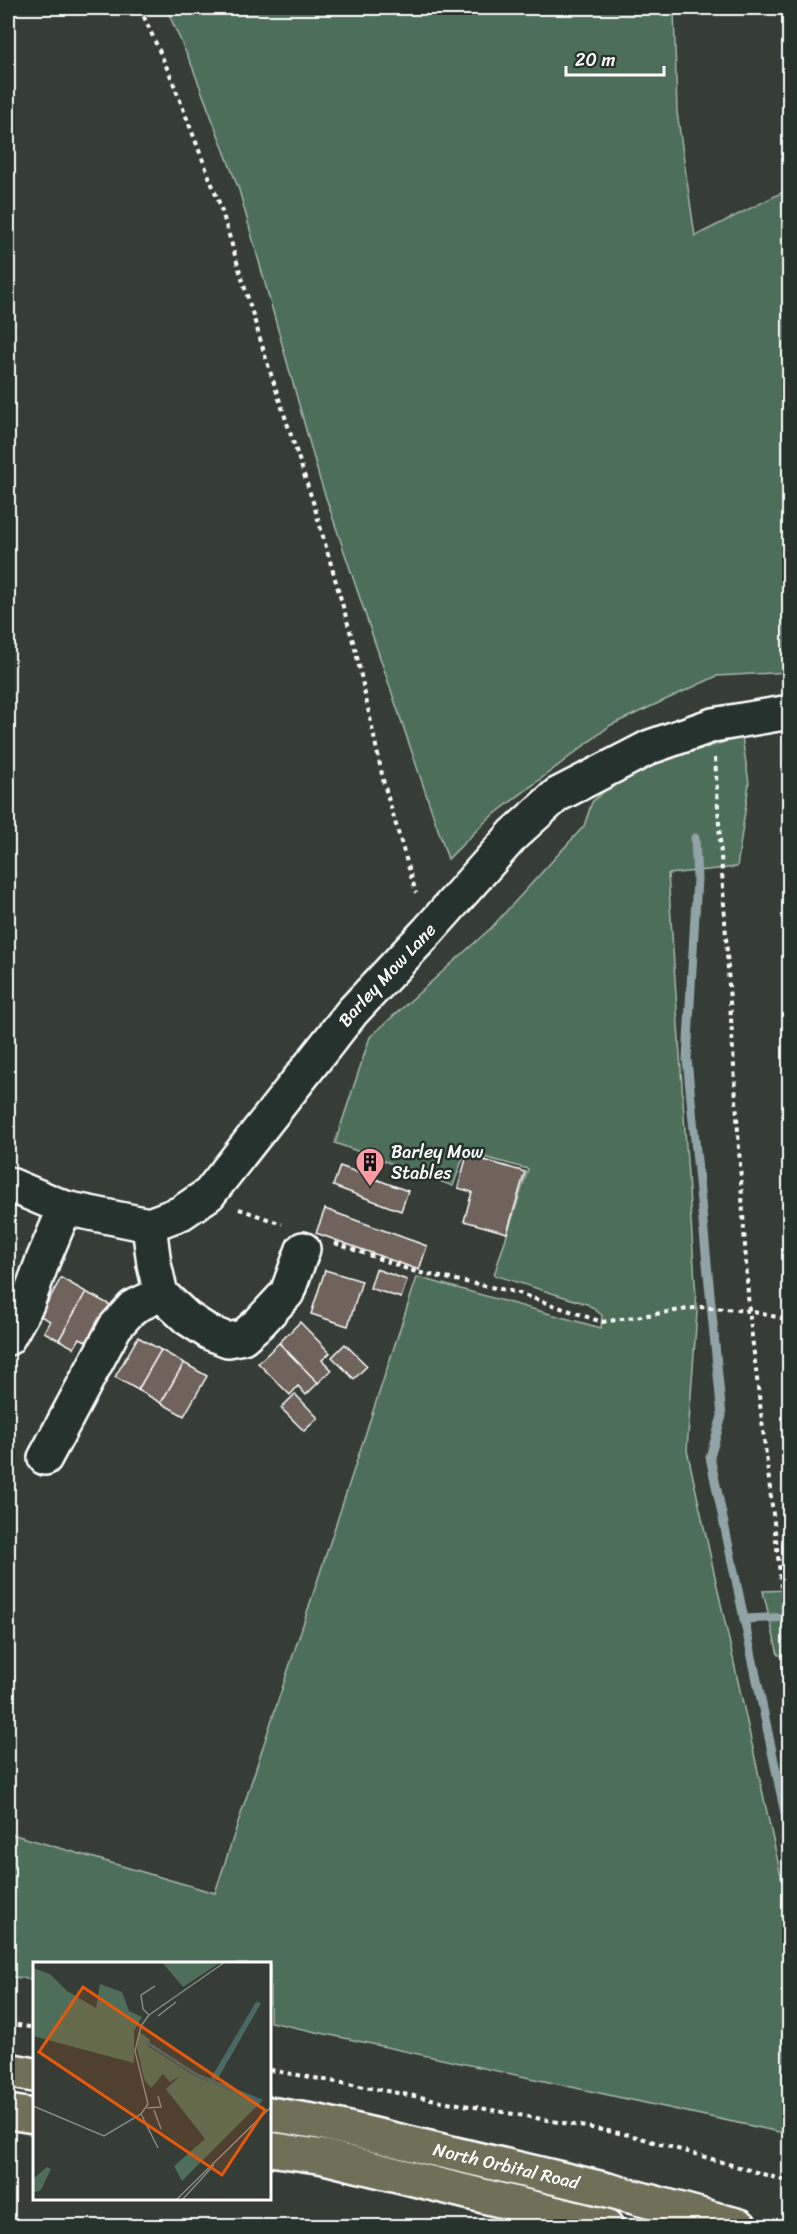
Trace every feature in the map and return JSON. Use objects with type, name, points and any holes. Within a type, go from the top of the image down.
[{"type":"highway","points":[[8,2070],[33,2074]]},
{"type":"highway","points":[[8,2112],[33,2116]]},
{"type":"highway","name":"North Orbital Road","points":[[272,2114],[319,2122],[608,2190],[740,2226]]},
{"type":"highway","name":"North Orbital Road","points":[[272,2149],[324,2157],[606,2226]]},
{"type":"street","name":"Barley Mow Lane","points":[[149,1225],[181,1213],[209,1194],[352,1012],[514,834],[558,795],[650,747],[713,724],[789,712]]},
{"type":"street","points":[[8,1184],[65,1208],[149,1225],[160,1294],[187,1318],[210,1333],[228,1340],[243,1337],[287,1293],[307,1239]]},
{"type":"street","points":[[8,1338],[27,1304],[65,1208]]},
{"type":"street","points":[[45,1458],[115,1327],[133,1307],[160,1294]]},
{"type":"path","points":[[140,8],[171,77],[220,204],[267,363],[314,505],[356,652],[384,784],[428,931]]},
{"type":"path","points":[[713,724],[749,1311],[789,1633]]},
{"type":"path","points":[[209,1194],[224,1203],[307,1239],[416,1272],[515,1292],[602,1322],[701,1307],[749,1311],[789,1320]]},
{"type":"path","points":[[8,2023],[33,2028]]},
{"type":"path","points":[[272,2070],[630,2135],[789,2182]]},
{"type":"green space","points":[[166,8],[674,8],[677,112],[695,236],[789,189],[789,672],[717,676],[611,725],[487,820],[448,859],[320,480],[239,190],[192,66]]},
{"type":"green space","points":[[742,737],[749,783],[737,867],[668,874],[697,1312],[687,1450],[789,1912],[789,2134],[272,2022],[272,1962],[33,1962],[33,1980],[8,1976],[8,1833],[215,1893],[417,1277],[601,1328],[602,1315],[587,1304],[494,1275],[528,1169],[465,1152],[453,1186],[335,1143],[370,1037],[491,928],[584,826],[592,802],[614,783],[647,765]]},
{"type":"green space","points":[[789,1590],[789,1655],[778,1655],[763,1591]]},
{"type":"building","points":[[467,1155],[525,1172],[507,1233],[464,1221],[472,1192],[458,1188]]},
{"type":"building","name":"Barley Mow Stables","points":[[340,1166],[408,1191],[401,1211],[333,1186]]},
{"type":"building","points":[[325,1209],[427,1246],[419,1270],[316,1233]]},
{"type":"building","points":[[376,1269],[407,1280],[401,1298],[370,1288]]},
{"type":"building","points":[[325,1270],[362,1281],[348,1326],[311,1314]]},
{"type":"building","points":[[61,1278],[86,1292],[59,1340],[44,1332],[50,1321],[40,1316]]},
{"type":"building","points":[[86,1292],[112,1306],[91,1344],[80,1338],[74,1348],[59,1340]]},
{"type":"building","points":[[300,1322],[330,1353],[322,1360],[332,1370],[318,1383],[279,1343]]},
{"type":"building","points":[[138,1337],[161,1350],[138,1390],[115,1377]]},
{"type":"building","points":[[279,1343],[318,1383],[306,1395],[298,1386],[290,1395],[258,1363]]},
{"type":"building","points":[[345,1344],[367,1366],[354,1379],[332,1357]]},
{"type":"building","points":[[161,1350],[184,1363],[161,1403],[138,1390]]},
{"type":"building","points":[[184,1363],[207,1376],[184,1416],[161,1403]]},
{"type":"building","points":[[295,1394],[318,1418],[304,1431],[281,1408]]},
{"type":"waterway","points":[[695,838],[697,879],[687,1059],[722,1416],[710,1457],[790,1837]]},
{"type":"waterway","points":[[744,1619],[790,1617]]},
{"type":"place","name":"Barley Mow Stables","points":[[370,1188]]}]
